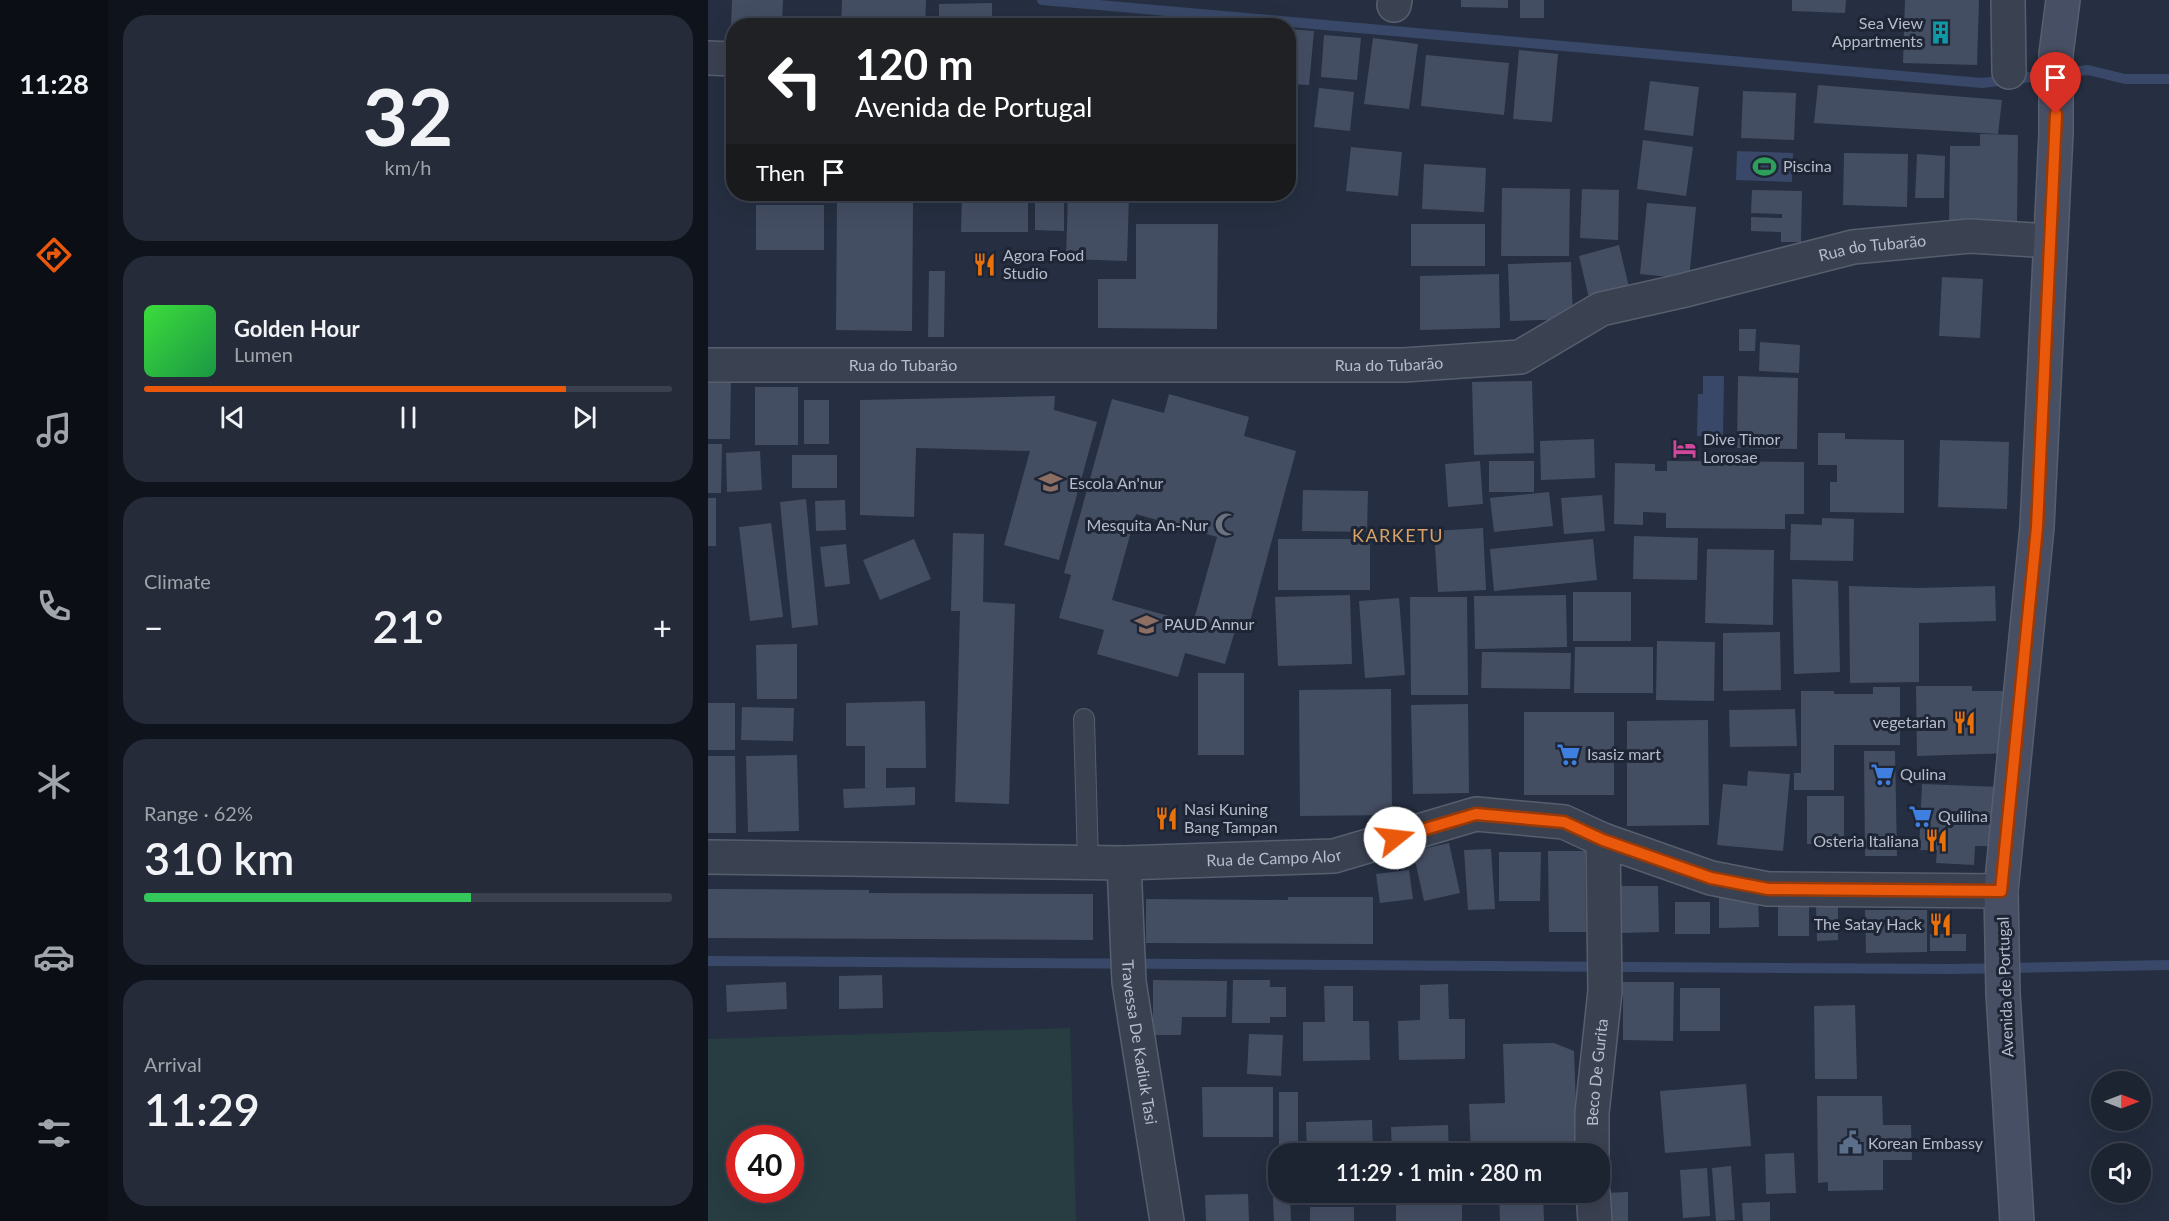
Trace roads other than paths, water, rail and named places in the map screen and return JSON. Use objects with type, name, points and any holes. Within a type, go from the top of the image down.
[{"type":"main road","name":"Avenida de Portugal","points":[[2017,1221],[2003,993],[2001,891],[2037,527],[2056,133],[2056,54],[2063,0]]},
{"type":"street","points":[[2008,0],[2009,72]]},
{"type":"street","points":[[708,58],[726,59]]},
{"type":"street","name":"Rua do Tubarão","points":[[708,365],[1404,365],[1520,357],[1601,309],[1853,247],[1970,236],[2049,241]]},
{"type":"street","name":"Rua de Campo Alor","points":[[708,857],[1124,863],[1334,856],[1476,814],[1564,822],[1603,840],[1711,878],[1768,889],[2001,891]]},
{"type":"street","name":"Beco De Gurita","points":[[1592,1143],[1592,1113],[1605,991],[1603,840]]},
{"type":"street","name":"Travessa De Kadiuk Tasi","points":[[1124,863],[1129,982],[1167,1221]]},
{"type":"street","points":[[1594,1203],[1595,1221]]},
{"type":"lane","points":[[1084,719],[1088,862]]},
{"type":"water","name":"Piscina","points":[[1737,151],[1793,153],[1792,182],[1736,180]]},
{"type":"water","points":[[1703,376],[1724,376],[1723,437],[1697,436],[1698,394],[1703,394]]},
{"type":"waterway","points":[[1042,0],[1246,18]]},
{"type":"waterway","points":[[1296,22],[1982,83],[2088,70],[2125,79],[2169,79]]},
{"type":"waterway","points":[[708,961],[1953,969],[2169,965]]},
{"type":"place","name":"Sea View Appartments","points":[[1941,32]]},
{"type":"place","name":"Piscina","points":[[1765,166]]},
{"type":"place","name":"Agora Food Studio","points":[[985,264]]},
{"type":"place","name":"Dive Timor Lorosae","points":[[1685,448]]},
{"type":"place","name":"Escola An'nur","points":[[1051,483]]},
{"type":"place","name":"Mesquita An-Nur","points":[[1226,525]]},
{"type":"place","name":"PAUD Annur","points":[[1146,624]]},
{"type":"place","name":"vegetarian","points":[[1964,722]]},
{"type":"place","name":"Isasiz mart","points":[[1569,754]]},
{"type":"place","name":"Qulina","points":[[1882,774]]},
{"type":"place","name":"Quilina","points":[[1920,816]]},
{"type":"place","name":"Nasi Kuning Bang Tampan","points":[[1166,818]]},
{"type":"place","name":"Osteria Italiana","points":[[1937,841]]},
{"type":"place","name":"The Satay Hack","points":[[1940,924]]},
{"type":"place","name":"Korean Embassy","points":[[1850,1143]]},
{"type":"district","name":"KARKETU","points":[[1398,536]]}]
